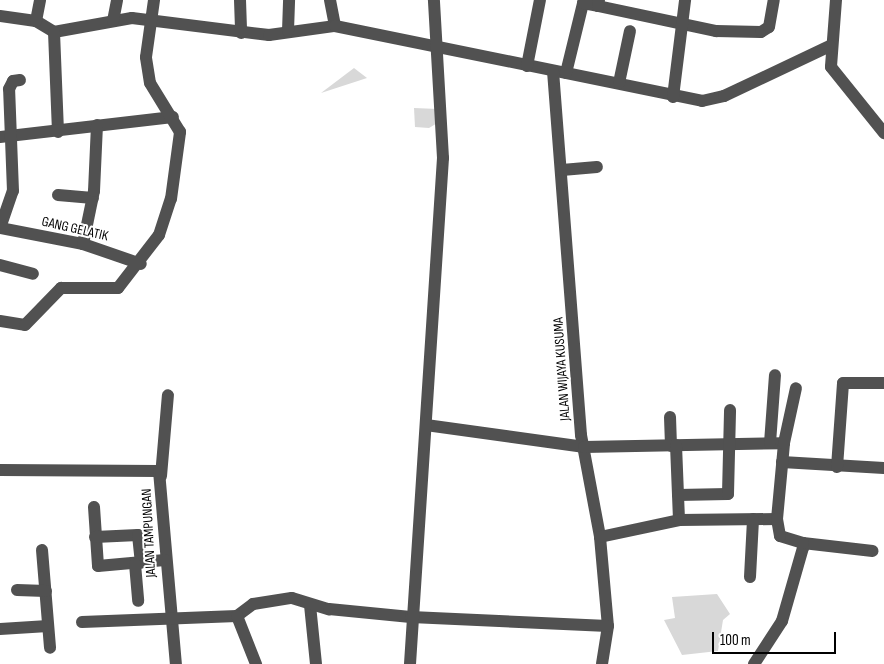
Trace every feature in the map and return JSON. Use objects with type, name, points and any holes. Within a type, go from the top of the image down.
[{"type":"street","points":[[36,21],[40,0]]},
{"type":"street","points":[[113,21],[117,0]]},
{"type":"street","points":[[0,322],[26,325],[61,288],[118,288],[141,264],[159,235],[171,199],[180,132],[173,118],[161,106],[150,83],[146,57],[148,20],[154,0]]},
{"type":"street","points":[[240,0],[241,33]]},
{"type":"street","points":[[288,31],[289,0]]},
{"type":"street","points":[[330,0],[335,26]]},
{"type":"street","points":[[410,664],[411,617],[426,425],[443,158],[434,0]]},
{"type":"street","points":[[527,66],[540,0]]},
{"type":"street","points":[[673,97],[685,0]]},
{"type":"street","points":[[599,3],[716,31],[766,31],[774,0]]},
{"type":"street","points":[[831,67],[830,46],[836,0]]},
{"type":"street","name":"JALAN WIJAYA KUSUMA","points":[[599,3],[583,3],[560,72],[562,170],[584,448],[600,537],[608,626],[602,664]]},
{"type":"street","points":[[0,16],[36,21],[54,32],[113,21],[148,20],[241,33],[335,26],[438,49],[619,83],[673,97],[713,100],[811,58],[830,46]]},
{"type":"street","points":[[54,32],[58,132]]},
{"type":"street","points":[[619,83],[630,32]]},
{"type":"street","points":[[811,58],[831,67],[883,130]]},
{"type":"street","points":[[0,228],[13,191],[6,136],[9,89],[13,81],[20,80]]},
{"type":"street","points":[[6,136],[58,132],[97,125],[173,118]]},
{"type":"street","points":[[83,244],[93,198],[97,125]]},
{"type":"street","points":[[562,170],[597,167]]},
{"type":"street","points":[[58,195],[93,198]]},
{"type":"street","name":"GANG GELATIK","points":[[0,228],[83,244],[141,264]]},
{"type":"street","points":[[0,265],[33,274]]},
{"type":"street","points":[[770,443],[775,375]]},
{"type":"street","points":[[837,467],[843,383],[876,386]]},
{"type":"street","points":[[796,388],[784,443],[778,519],[780,536],[803,543],[873,550]]},
{"type":"street","points":[[161,476],[168,396]]},
{"type":"street","points":[[678,495],[728,494],[732,444],[730,410]]},
{"type":"street","points":[[670,417],[674,445],[679,520]]},
{"type":"street","points":[[426,425],[584,448],[784,443]]},
{"type":"street","points":[[782,462],[837,467],[884,468]]},
{"type":"street","name":"JALAN TAMPUNGAN","points":[[0,470],[147,468],[161,476],[169,616],[176,664]]},
{"type":"street","points":[[94,508],[98,566],[165,560]]},
{"type":"street","points":[[750,577],[753,519]]},
{"type":"street","points":[[600,537],[679,520],[778,519]]},
{"type":"street","points":[[95,537],[138,535],[138,601]]},
{"type":"street","points":[[754,664],[782,621],[798,577],[803,543]]},
{"type":"street","points":[[42,550],[50,648]]},
{"type":"street","points":[[17,590],[46,591]]},
{"type":"street","points":[[238,616],[246,606],[286,598],[310,605],[411,617],[608,626]]},
{"type":"street","points":[[310,605],[316,664]]},
{"type":"street","points":[[82,622],[169,616],[238,616]]},
{"type":"street","points":[[238,616],[256,664]]},
{"type":"street","points":[[0,629],[48,626]]},
{"type":"shaded area","points":[[354,68],[367,78],[321,93]]},
{"type":"shaded area","points":[[414,108],[438,109],[439,122],[429,128],[415,127]]},
{"type":"shaded area","points":[[717,594],[730,614],[723,620],[718,651],[682,655],[664,620],[675,618],[672,597]]}]
